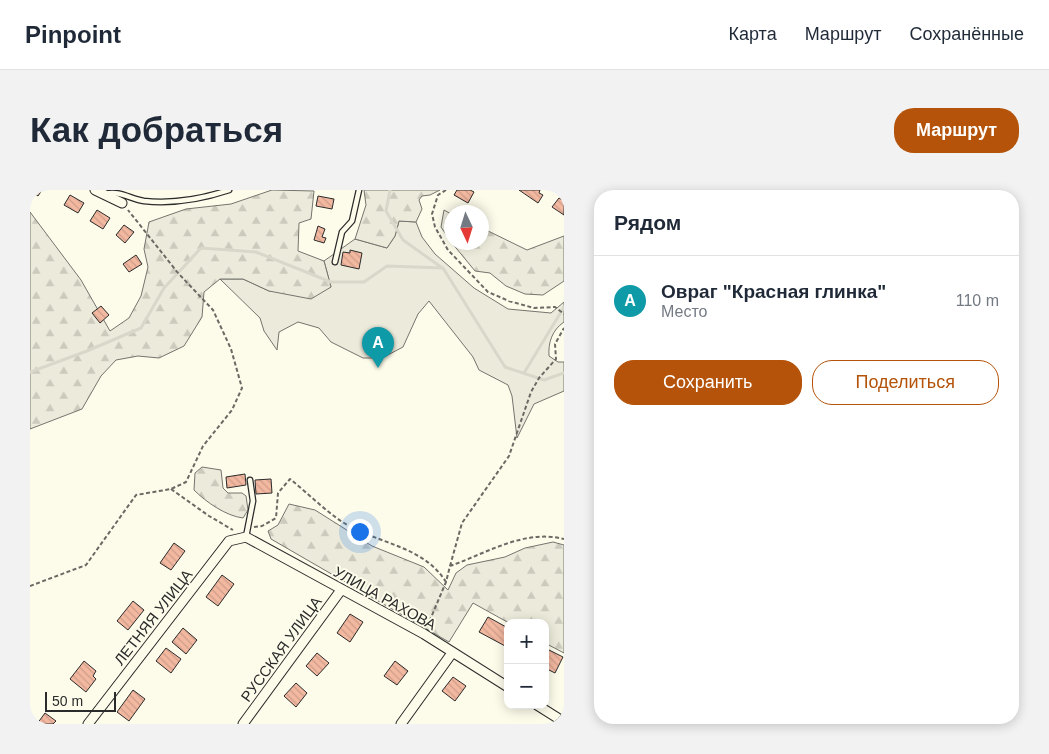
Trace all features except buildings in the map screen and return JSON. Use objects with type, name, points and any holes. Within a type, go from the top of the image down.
[{"type":"street","points":[[95,190],[122,204]]},
{"type":"street","name":"УЛИЦА РАХОВА","points":[[247,532],[341,590],[424,634],[504,685]]},
{"type":"street","name":"ЛЕТНЯЯ УЛИЦА","points":[[88,724],[229,541],[247,532]]},
{"type":"street","name":"РУССКАЯ УЛИЦА","points":[[243,724],[341,590]]},
{"type":"street","points":[[401,724],[452,653]]},
{"type":"street","points":[[543,709],[564,722]]},
{"type":"lane","points":[[104,195],[113,192],[144,200],[173,201],[192,200],[229,190]]},
{"type":"lane","points":[[336,262],[342,232],[352,221],[359,190]]},
{"type":"lane","points":[[247,532],[252,501],[250,480]]},
{"type":"path","points":[[446,190],[438,195],[432,214],[435,227],[448,250],[478,282],[488,292],[509,301],[534,308],[555,307],[564,314]]},
{"type":"path","points":[[30,586],[86,565],[136,495],[171,489],[186,482],[203,446],[232,410],[242,388],[231,349],[214,310],[178,273],[122,204]]},
{"type":"path","points":[[424,634],[446,582],[462,523],[509,456],[531,392],[539,378],[556,359],[555,344],[564,328]]},
{"type":"path","points":[[171,489],[209,516],[247,532],[276,518],[278,493],[290,479],[350,526],[412,551],[440,572],[446,582]]},
{"type":"path","points":[[450,566],[481,555],[500,545],[548,535],[564,539]]},
{"type":"green space","points":[[272,190],[314,191],[311,219],[299,223],[298,251],[324,261],[331,287],[311,299],[269,291],[243,279],[220,279],[204,292],[202,317],[184,346],[159,358],[138,356],[116,360],[101,376],[82,409],[30,429],[30,212],[81,280],[110,331],[129,318],[141,296],[148,267],[144,249],[149,222],[186,209],[231,204]]},
{"type":"green space","points":[[364,190],[440,190],[430,195],[422,196],[419,200],[422,209],[416,222],[399,221],[395,236],[387,248],[355,239],[366,205]]},
{"type":"green space","points":[[444,210],[444,232],[441,227]]},
{"type":"green space","points":[[399,221],[416,222],[422,237],[435,254],[474,288],[508,309],[551,313],[564,302],[564,322],[554,333],[550,342],[549,356],[558,362],[564,362],[564,391],[534,404],[517,438],[512,396],[508,385],[479,370],[473,357],[429,301],[418,314],[403,347],[382,358],[363,358],[331,342],[319,328],[298,322],[279,332],[277,350],[264,331],[260,318],[220,279],[243,279],[269,291],[331,287],[324,261],[355,239],[387,248],[395,236]]},
{"type":"green space","points":[[489,231],[527,250],[564,236],[564,281],[543,295],[525,294],[506,286],[490,273],[475,271],[458,250],[489,250]]},
{"type":"green space","points":[[202,467],[221,470],[223,488],[228,493],[242,493],[246,496],[248,510],[243,518],[217,508],[194,490],[195,473]]},
{"type":"green space","points":[[289,504],[315,510],[372,546],[424,567],[448,590],[456,573],[467,565],[505,557],[525,548],[553,542],[564,545],[564,653],[549,645],[549,619],[504,620],[473,603],[449,642],[271,539],[268,531],[278,525]]},
{"type":"waterway","points":[[390,190],[386,211],[403,240],[441,267]]},
{"type":"waterway","points":[[30,372],[141,328],[164,288],[201,248],[256,252],[331,282],[364,282],[387,266],[443,268],[505,367],[544,380],[564,373]]},
{"type":"waterway","points":[[524,373],[564,307]]},
{"type":"place","name":"Овраг \"Красная глинка\"","points":[[378,368]]}]
